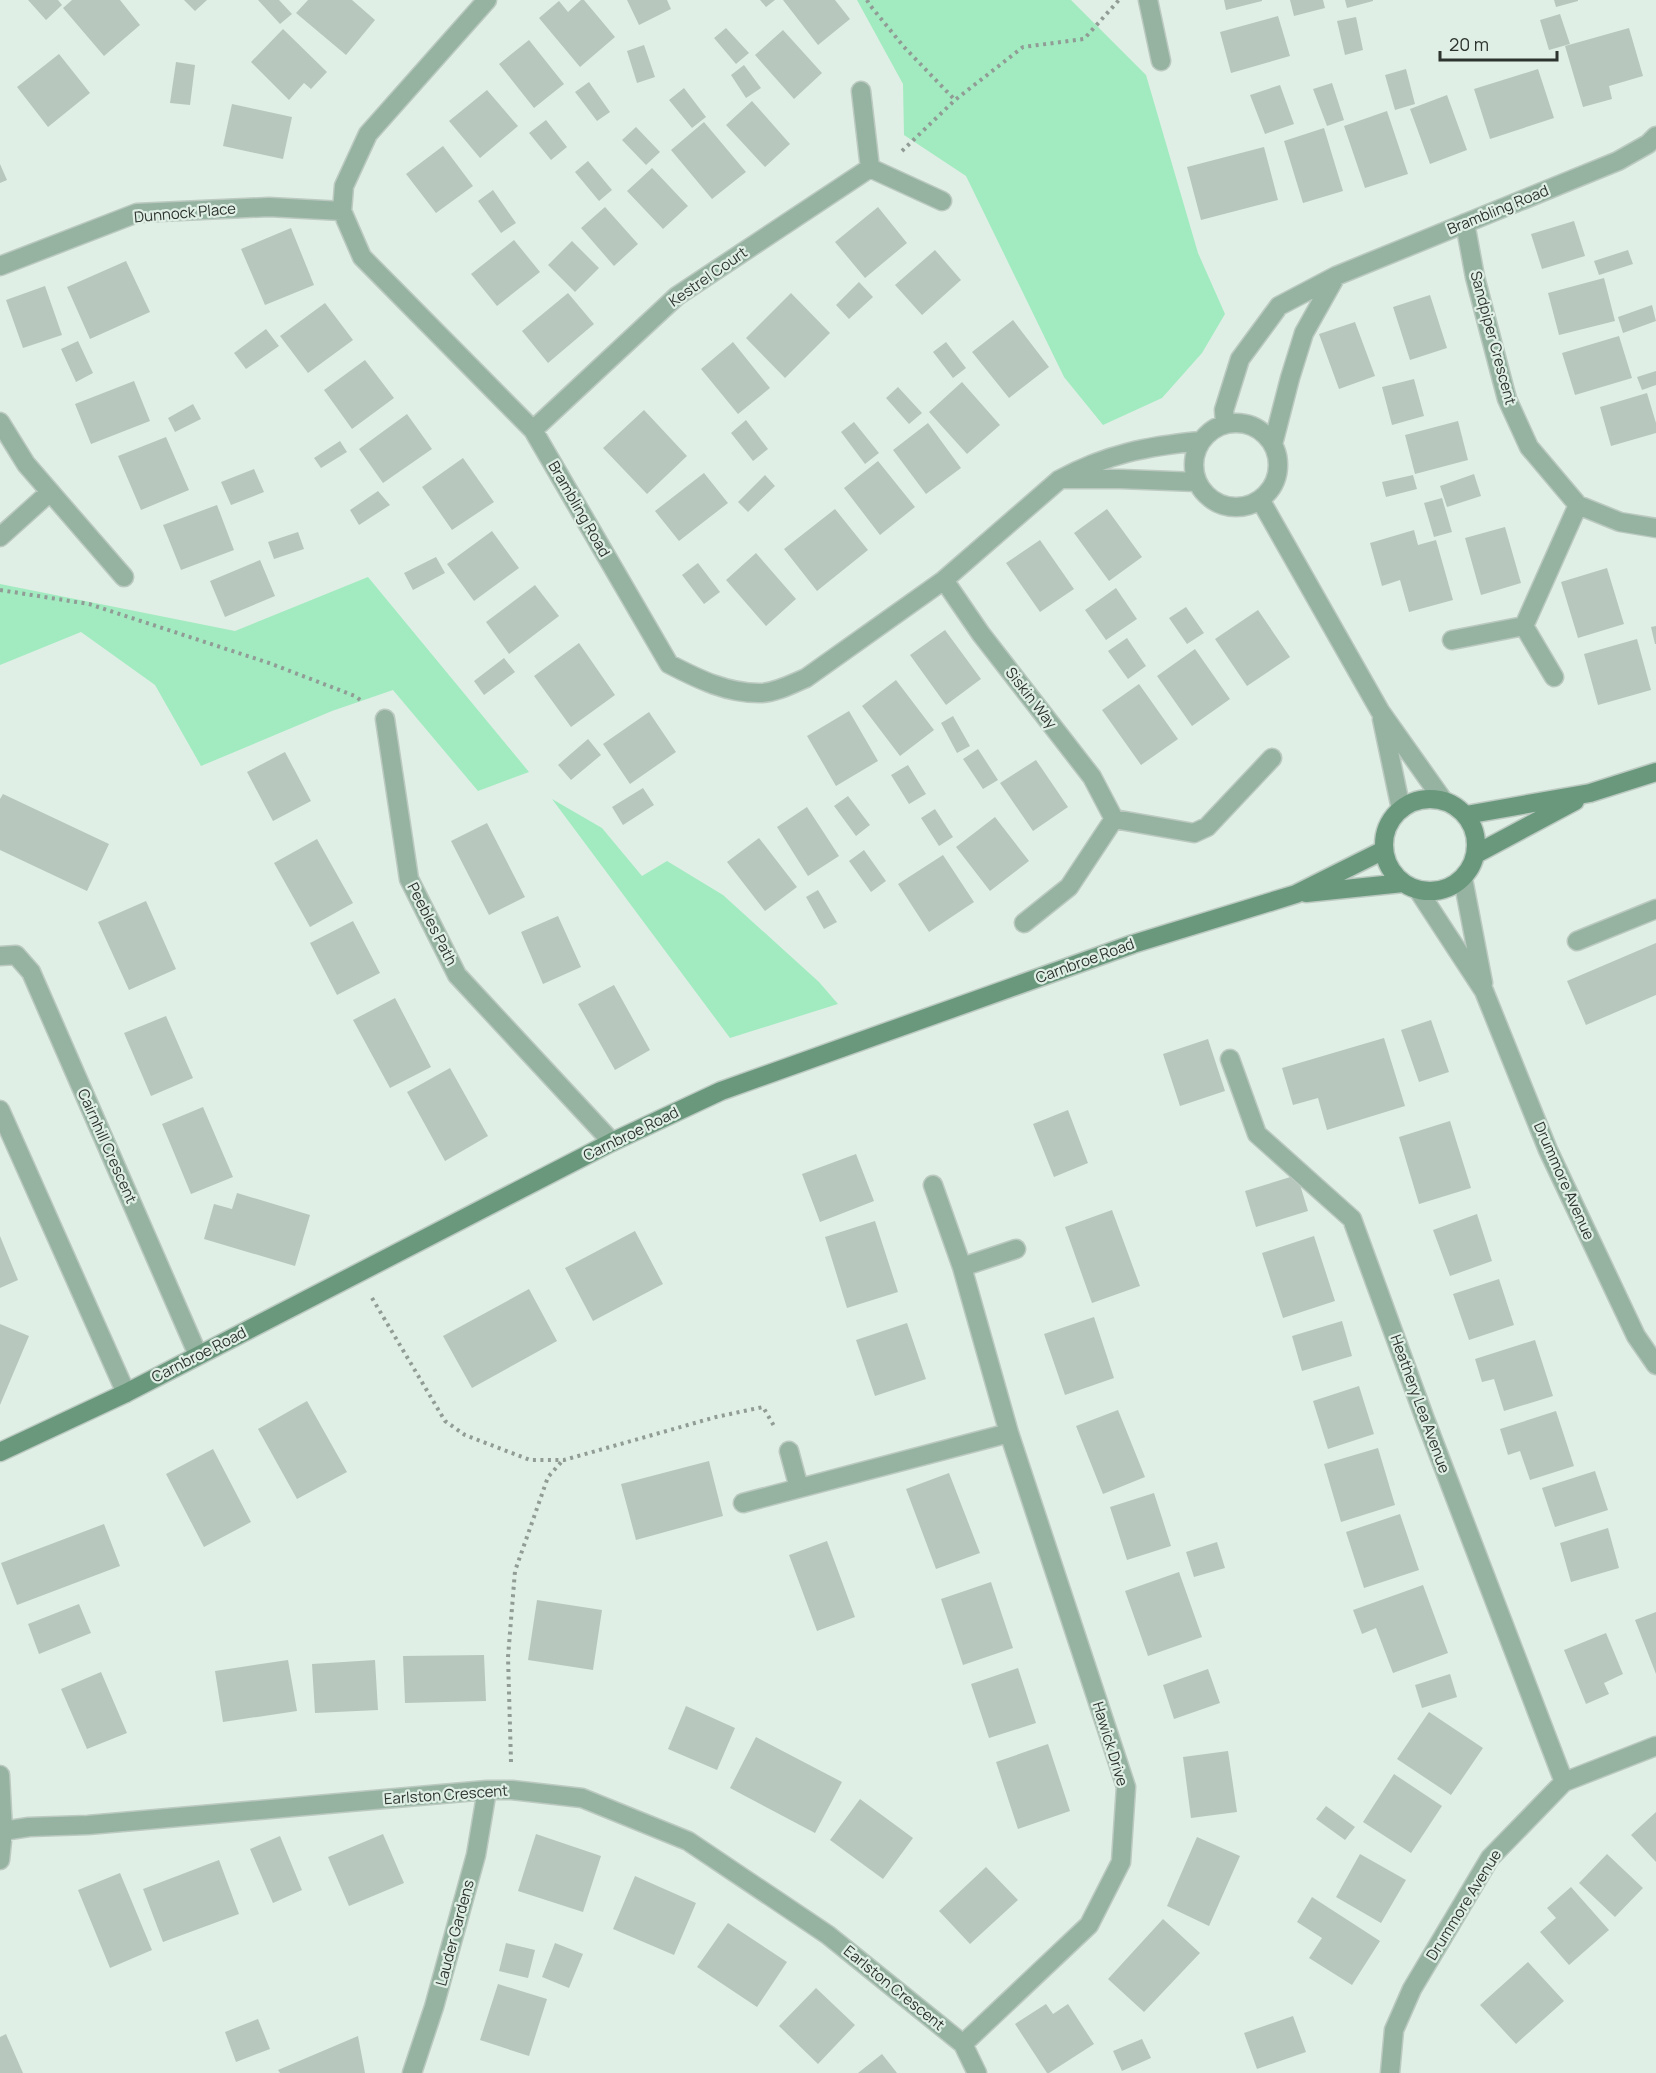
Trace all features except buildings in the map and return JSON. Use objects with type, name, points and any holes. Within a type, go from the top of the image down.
[{"type":"street","points":[[342,211],[344,186],[368,134],[487,0]]},
{"type":"street","points":[[1148,0],[1161,61]]},
{"type":"street","points":[[861,91],[870,168],[942,201]]},
{"type":"street","name":"Brambling Road","points":[[1225,424],[1224,410],[1240,360],[1279,306],[1336,276],[1618,161],[1648,144],[1656,136]]},
{"type":"street","name":"Kestrel Court","points":[[533,430],[677,296],[870,168]]},
{"type":"street","name":"Dunnock Place","points":[[0,266],[137,213],[269,207],[342,211]]},
{"type":"street","name":"Brambling Road","points":[[342,211],[362,257],[533,430],[669,664],[699,680],[730,690],[762,693],[786,687],[806,678],[944,580],[1059,480],[1080,468],[1117,454],[1156,445],[1201,441]]},
{"type":"street","name":"Sandpiper Crescent","points":[[1465,223],[1475,276],[1507,399],[1529,447],[1578,505],[1620,522],[1656,528]]},
{"type":"street","points":[[1273,444],[1304,333],[1336,276]]},
{"type":"street","points":[[0,422],[26,464],[124,578]]},
{"type":"street","points":[[1225,424],[1248,424],[1261,431],[1273,444],[1279,458],[1277,479],[1270,493],[1261,501],[1248,507],[1226,507],[1213,501],[1202,491],[1197,482],[1194,467],[1195,454],[1201,441],[1212,430],[1225,424]]},
{"type":"street","points":[[1059,480],[1121,479],[1197,482]]},
{"type":"street","points":[[0,537],[50,492]]},
{"type":"street","points":[[1261,501],[1380,711],[1443,800]]},
{"type":"street","points":[[1524,626],[1578,505]]},
{"type":"street","name":"Siskin Way","points":[[944,580],[981,634],[1092,777],[1114,819]]},
{"type":"street","points":[[1452,640],[1524,626]]},
{"type":"street","points":[[1524,626],[1554,677]]},
{"type":"street","points":[[1380,711],[1401,809]]},
{"type":"street","name":"Peebles Path","points":[[385,719],[409,879],[457,975],[612,1142]]},
{"type":"street","points":[[1024,923],[1069,887],[1114,819],[1194,834],[1207,827],[1272,758]]},
{"type":"street","points":[[1466,815],[1590,793],[1656,772]]},
{"type":"street","points":[[1476,854],[1590,793]]},
{"type":"street","points":[[1427,799],[1443,800],[1454,805],[1466,815],[1476,837],[1476,854],[1463,879],[1441,891],[1410,887],[1388,866],[1384,850],[1385,831],[1401,809],[1412,802],[1427,799]]},
{"type":"street","name":"Carnbroe Road","points":[[0,1452],[126,1394],[612,1142],[732,1087],[1133,944],[1296,894],[1384,850]]},
{"type":"street","name":"Drummore Avenue","points":[[1463,879],[1484,991],[1548,1150],[1636,1336],[1656,1365]]},
{"type":"street","name":"Carnbroe Road","points":[[1296,894],[1410,887]]},
{"type":"street","name":"Drummore Avenue","points":[[1410,887],[1484,991]]},
{"type":"street","points":[[1577,941],[1656,909]]},
{"type":"street","name":"Cairnhill Crescent","points":[[0,956],[16,955],[31,972],[198,1355]]},
{"type":"street","name":"Heathery Lea Avenue","points":[[1230,1059],[1257,1134],[1352,1219],[1425,1419],[1564,1782]]},
{"type":"street","points":[[0,1110],[126,1394]]},
{"type":"street","name":"Hawick Drive","points":[[933,1185],[962,1267],[1009,1433],[1126,1787],[1121,1862],[1089,1925],[963,2044]]},
{"type":"street","points":[[962,1267],[1016,1249]]},
{"type":"street","points":[[743,1503],[1009,1433]]},
{"type":"street","points":[[789,1451],[800,1488]]},
{"type":"street","name":"Drummore Avenue","points":[[1390,2073],[1394,2030],[1412,1989],[1490,1858],[1564,1782],[1656,1746]]},
{"type":"street","points":[[0,1775],[3,1831],[0,1860]]},
{"type":"street","name":"Earlston Crescent","points":[[3,1831],[487,1790],[512,1790],[582,1798],[688,1841],[828,1935],[963,2044],[977,2073]]},
{"type":"street","name":"Lauder Gardens","points":[[412,2073],[434,2007],[476,1855],[487,1790]]},
{"type":"path","points":[[867,0],[904,46],[955,100]]},
{"type":"path","points":[[870,168],[900,153],[955,100],[1023,47],[1084,39],[1120,0]]},
{"type":"path","points":[[0,590],[89,604],[269,663],[355,696],[385,719]]},
{"type":"path","points":[[358,1274],[445,1421],[465,1435],[530,1460],[564,1460],[716,1417],[763,1407],[789,1451]]},
{"type":"path","points":[[512,1790],[508,1657],[515,1571],[548,1477],[564,1460]]},
{"type":"green space","points":[[857,0],[1071,0],[1146,75],[1198,253],[1225,314],[1202,353],[1162,398],[1103,425],[1064,377],[966,176],[904,135],[903,84]]},
{"type":"green space","points":[[368,577],[529,772],[478,791],[393,690],[332,711],[201,766],[155,685],[81,632],[0,665],[0,584],[235,631]]},
{"type":"green space","points":[[552,799],[602,828],[642,876],[667,861],[723,895],[819,982],[838,1004],[730,1038]]}]
